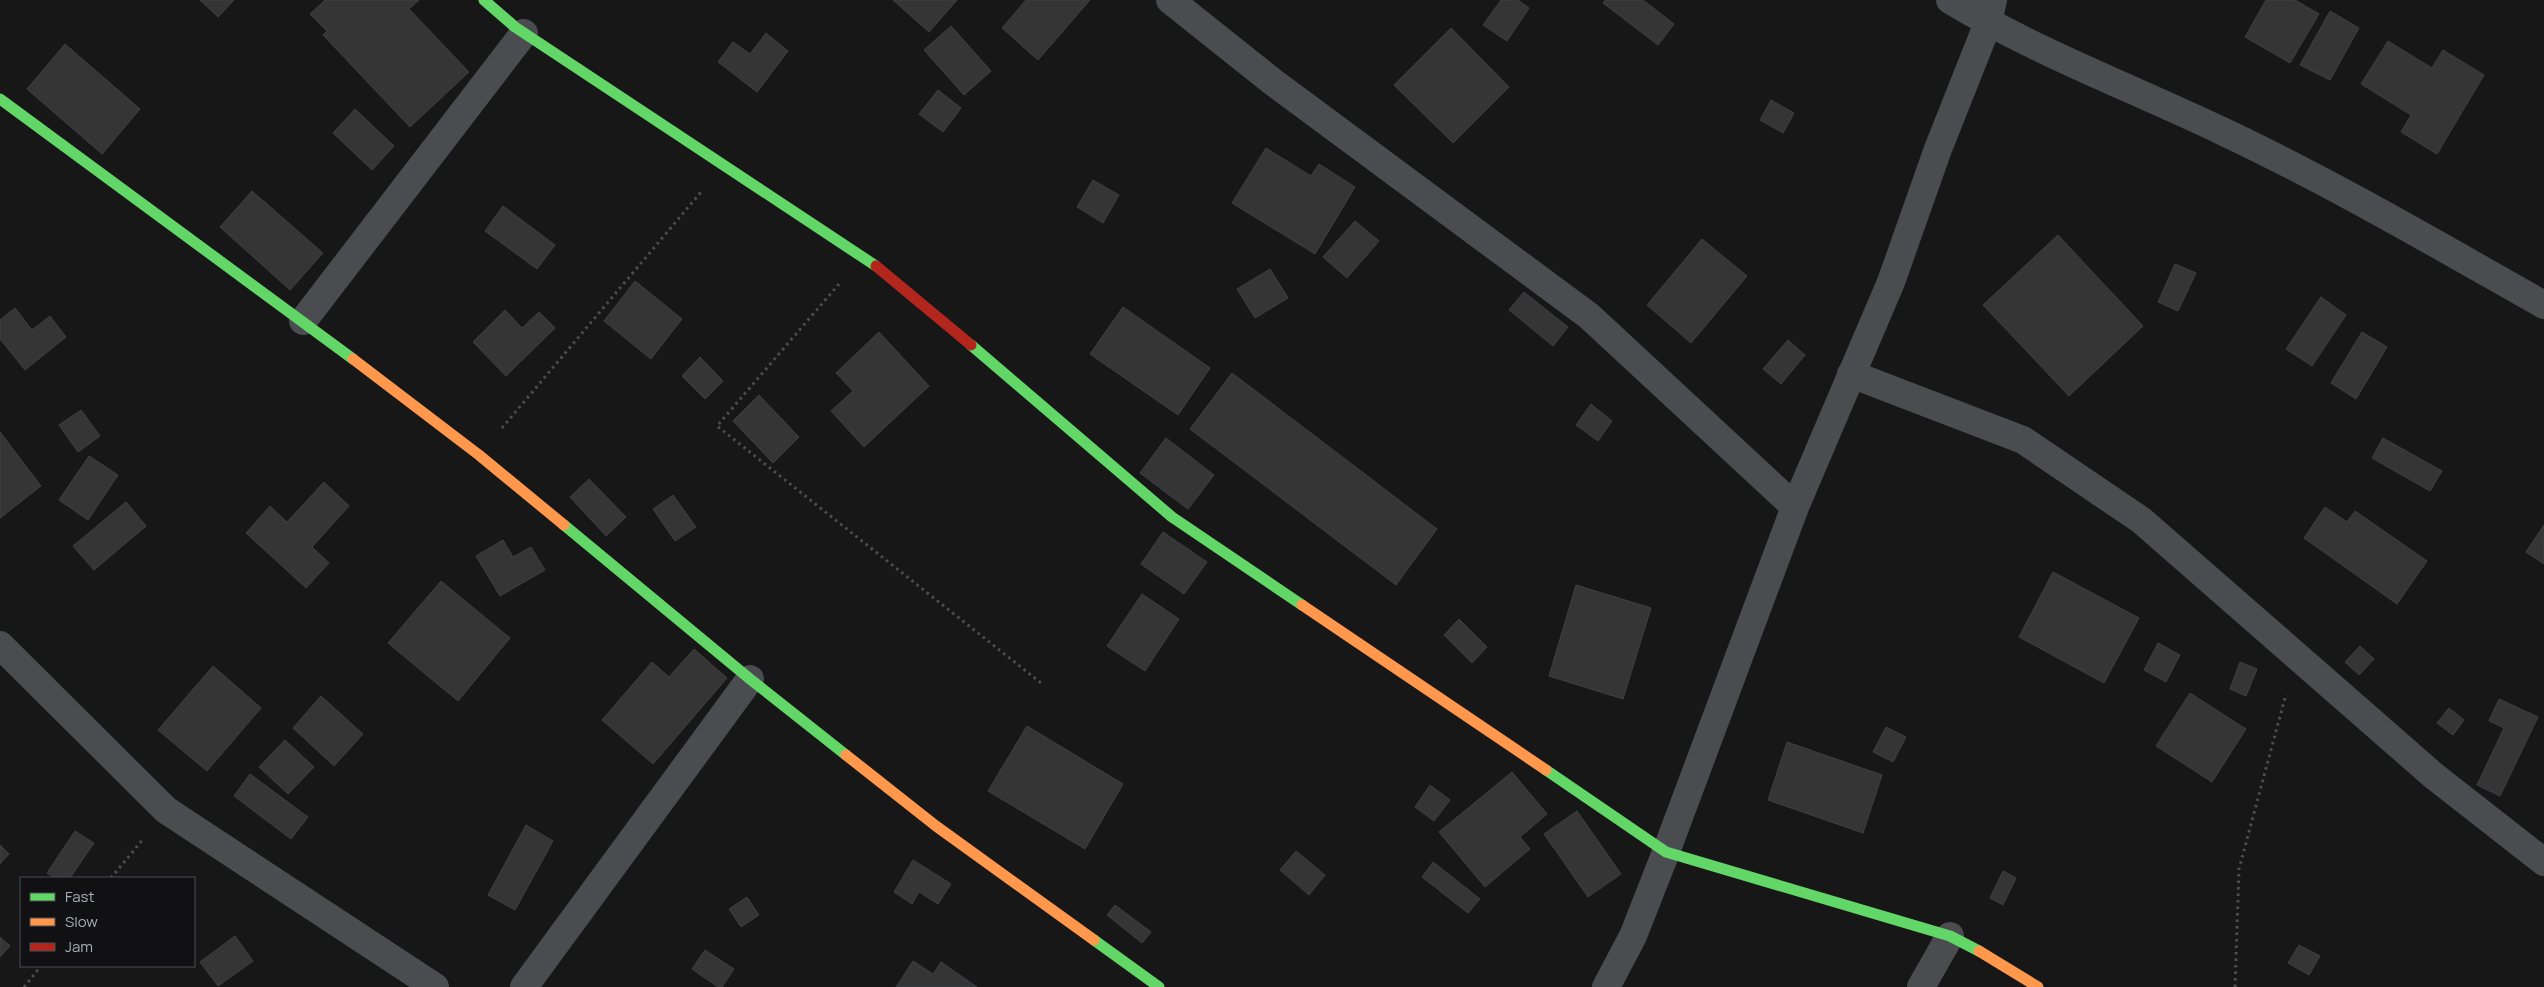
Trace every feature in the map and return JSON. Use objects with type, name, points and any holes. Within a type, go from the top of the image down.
[{"type":"street","points":[[484,0],[524,33],[885,272],[1172,517],[1666,852],[1950,936],[1992,958],[2038,987]]},
{"type":"street","points":[[1170,0],[1273,82],[1589,316],[1795,507]]},
{"type":"street","points":[[1950,0],[1990,11],[2380,214],[2544,305]]},
{"type":"street","points":[[1606,987],[1633,936],[1795,507],[1891,282],[1990,11]]},
{"type":"street","points":[[303,321],[524,33]]},
{"type":"street","points":[[0,99],[303,321],[479,455],[750,679],[936,826],[1159,987]]},
{"type":"street","points":[[1851,374],[2023,440],[2141,520],[2434,776],[2544,862]]},
{"type":"street","points":[[0,645],[166,810],[435,987]]},
{"type":"street","points":[[524,987],[750,679]]},
{"type":"street","points":[[1920,987],[1950,936]]},
{"type":"path","points":[[479,455],[724,165]]},
{"type":"path","points":[[862,257],[717,426],[1041,683]]},
{"type":"path","points":[[2235,987],[2239,869],[2296,656]]},
{"type":"path","points":[[112,877],[166,810]]},
{"type":"path","points":[[24,987],[40,967]]},
{"type":"building","points":[[200,0],[234,0],[218,17]]},
{"type":"building","points":[[325,0],[419,0],[409,9],[469,72],[410,127],[323,35],[327,31],[310,14]]},
{"type":"building","points":[[893,0],[957,0],[929,32]]},
{"type":"building","points":[[1026,0],[1090,0],[1038,60],[1002,28]]},
{"type":"building","points":[[1501,0],[1518,0],[1529,8],[1507,41],[1483,25]]},
{"type":"building","points":[[1605,0],[1643,0],[1674,24],[1658,45],[1603,3]]},
{"type":"building","points":[[2266,0],[2295,0],[2319,14],[2290,63],[2245,37]]},
{"type":"building","points":[[2330,11],[2359,28],[2330,80],[2300,65]]},
{"type":"building","points":[[951,26],[991,71],[964,95],[924,50]]},
{"type":"building","points":[[1451,28],[1509,87],[1453,143],[1394,85]]},
{"type":"building","points":[[766,33],[788,51],[757,92],[718,62],[733,42],[750,54]]},
{"type":"building","points":[[2388,41],[2432,68],[2443,50],[2484,75],[2437,154],[2401,132],[2411,115],[2361,84]]},
{"type":"building","points":[[65,44],[140,109],[102,154],[27,89]]},
{"type":"building","points":[[938,90],[961,108],[943,132],[919,114]]},
{"type":"building","points":[[1771,100],[1794,113],[1783,133],[1760,120]]},
{"type":"building","points":[[355,109],[394,146],[372,170],[333,133]]},
{"type":"building","points":[[1266,148],[1311,176],[1319,164],[1355,187],[1315,254],[1232,203]]},
{"type":"building","points":[[1093,180],[1119,195],[1103,223],[1077,207]]},
{"type":"building","points":[[252,191],[323,253],[290,290],[220,227]]},
{"type":"building","points":[[503,206],[555,245],[537,269],[485,231]]},
{"type":"building","points":[[1355,221],[1379,241],[1347,278],[1323,257]]},
{"type":"building","points":[[2058,235],[2143,326],[2069,396],[1983,305]]},
{"type":"building","points":[[1702,239],[1747,276],[1691,343],[1647,305]]},
{"type":"building","points":[[2175,264],[2196,273],[2178,311],[2158,302]]},
{"type":"building","points":[[1270,269],[1288,298],[1255,318],[1237,289]]},
{"type":"building","points":[[635,281],[682,319],[651,359],[604,321]]},
{"type":"building","points":[[1524,292],[1568,327],[1553,346],[1509,310]]},
{"type":"building","points":[[2321,297],[2346,315],[2312,366],[2286,349]]},
{"type":"building","points":[[1123,307],[1210,368],[1178,415],[1090,354]]},
{"type":"building","points":[[15,308],[32,330],[50,316],[66,337],[25,370],[0,339],[0,320]]},
{"type":"building","points":[[505,310],[522,328],[539,312],[555,328],[506,376],[473,342]]},
{"type":"building","points":[[879,332],[929,386],[864,447],[831,411],[853,391],[836,373]]},
{"type":"building","points":[[2362,332],[2387,347],[2356,399],[2331,383]]},
{"type":"building","points":[[1788,340],[1805,355],[1781,384],[1763,369]]},
{"type":"building","points":[[700,357],[723,381],[705,399],[682,376]]},
{"type":"building","points":[[1232,373],[1437,529],[1396,585],[1190,429]]},
{"type":"building","points":[[759,395],[799,437],[773,463],[733,421]]},
{"type":"building","points":[[1591,404],[1612,421],[1598,441],[1576,425]]},
{"type":"building","points":[[81,410],[100,436],[78,452],[59,425]]},
{"type":"building","points":[[0,432],[41,486],[0,518]]},
{"type":"building","points":[[1166,438],[1214,475],[1188,509],[1140,473]]},
{"type":"building","points":[[2383,438],[2442,471],[2430,491],[2372,458]]},
{"type":"building","points":[[89,456],[118,475],[88,520],[59,500]]},
{"type":"building","points":[[589,479],[626,517],[606,536],[570,497]]},
{"type":"building","points":[[324,482],[349,506],[312,547],[329,563],[306,588],[246,533],[270,506],[287,522]]},
{"type":"building","points":[[673,495],[696,527],[675,541],[653,509]]},
{"type":"building","points":[[126,502],[146,526],[94,570],[73,546]]},
{"type":"building","points":[[2325,507],[2347,522],[2355,511],[2427,561],[2397,604],[2304,538]]},
{"type":"building","points":[[2544,525],[2544,564],[2526,552]]},
{"type":"building","points":[[1163,532],[1207,562],[1184,594],[1141,564]]},
{"type":"building","points":[[503,540],[513,557],[531,547],[545,570],[500,596],[476,556]]},
{"type":"building","points":[[2053,572],[2139,618],[2104,683],[2019,637]]},
{"type":"building","points":[[441,581],[510,638],[458,701],[388,643]]},
{"type":"building","points":[[1576,585],[1651,608],[1623,699],[1549,676]]},
{"type":"building","points":[[1142,594],[1179,619],[1145,671],[1107,646]]},
{"type":"building","points":[[1459,619],[1487,647],[1472,663],[1444,635]]},
{"type":"building","points":[[2158,643],[2180,655],[2166,682],[2144,670]]},
{"type":"building","points":[[2360,646],[2374,659],[2359,675],[2345,662]]},
{"type":"building","points":[[694,649],[727,678],[653,764],[602,720],[652,662],[669,677]]},
{"type":"building","points":[[2240,662],[2257,669],[2246,696],[2230,689]]},
{"type":"building","points":[[213,666],[261,708],[207,771],[158,730]]},
{"type":"building","points":[[2190,693],[2246,729],[2212,782],[2156,746]]},
{"type":"building","points":[[321,696],[363,734],[334,766],[293,728]]},
{"type":"building","points":[[2499,699],[2538,717],[2500,796],[2477,785],[2504,728],[2489,721]]},
{"type":"building","points":[[2449,708],[2464,720],[2453,735],[2437,723]]},
{"type":"building","points":[[1027,726],[1123,784],[1085,849],[988,791]]},
{"type":"building","points":[[1886,727],[1906,737],[1893,762],[1873,752]]},
{"type":"building","points":[[285,740],[314,767],[288,794],[259,767]]},
{"type":"building","points":[[1787,742],[1882,775],[1863,833],[1768,800]]},
{"type":"building","points":[[1512,772],[1547,814],[1520,837],[1530,849],[1485,887],[1439,832]]},
{"type":"building","points":[[250,774],[308,817],[291,839],[234,796]]},
{"type":"building","points":[[1430,785],[1450,800],[1434,821],[1415,807]]},
{"type":"building","points":[[1577,811],[1621,874],[1588,897],[1544,834]]},
{"type":"building","points":[[526,825],[553,841],[515,910],[488,895]]},
{"type":"building","points":[[75,831],[94,843],[71,877],[53,877],[47,873]]},
{"type":"building","points":[[0,845],[9,854],[0,864]]},
{"type":"building","points":[[1296,851],[1325,875],[1309,895],[1280,870]]},
{"type":"building","points":[[913,860],[951,884],[938,904],[919,892],[912,904],[894,892]]},
{"type":"building","points":[[1433,862],[1480,899],[1468,913],[1422,877]]},
{"type":"building","points":[[2003,871],[2016,878],[2003,905],[1990,898]]},
{"type":"building","points":[[747,897],[759,915],[741,927],[729,909]]},
{"type":"building","points":[[1115,905],[1151,932],[1142,943],[1107,915]]},
{"type":"building","points":[[235,936],[253,961],[218,986],[200,962]]},
{"type":"building","points":[[0,937],[10,946],[0,957]]},
{"type":"building","points":[[2299,945],[2320,956],[2309,975],[2288,963]]},
{"type":"building","points":[[705,950],[734,969],[722,987],[718,987],[692,969]]},
{"type":"building","points":[[913,961],[933,974],[941,962],[977,987],[896,987]]},
{"type":"traffic: fast","points":[[484,0],[515,27],[876,266]]},
{"type":"traffic: fast","points":[[0,99],[353,359]]},
{"type":"traffic: fast","points":[[971,345],[1172,517],[1302,605]]},
{"type":"traffic: fast","points":[[564,525],[750,679],[846,755]]},
{"type":"traffic: fast","points":[[1546,770],[1666,852],[1950,936],[1979,951]]},
{"type":"traffic: fast","points":[[1094,940],[1159,987]]},
{"type":"traffic: slow","points":[[353,359],[479,455],[564,525]]},
{"type":"traffic: slow","points":[[1302,605],[1546,770]]},
{"type":"traffic: slow","points":[[846,755],[936,826],[1094,940]]},
{"type":"traffic: slow","points":[[1979,951],[2038,987]]},
{"type":"traffic: jam","points":[[876,266],[971,345]]}]
